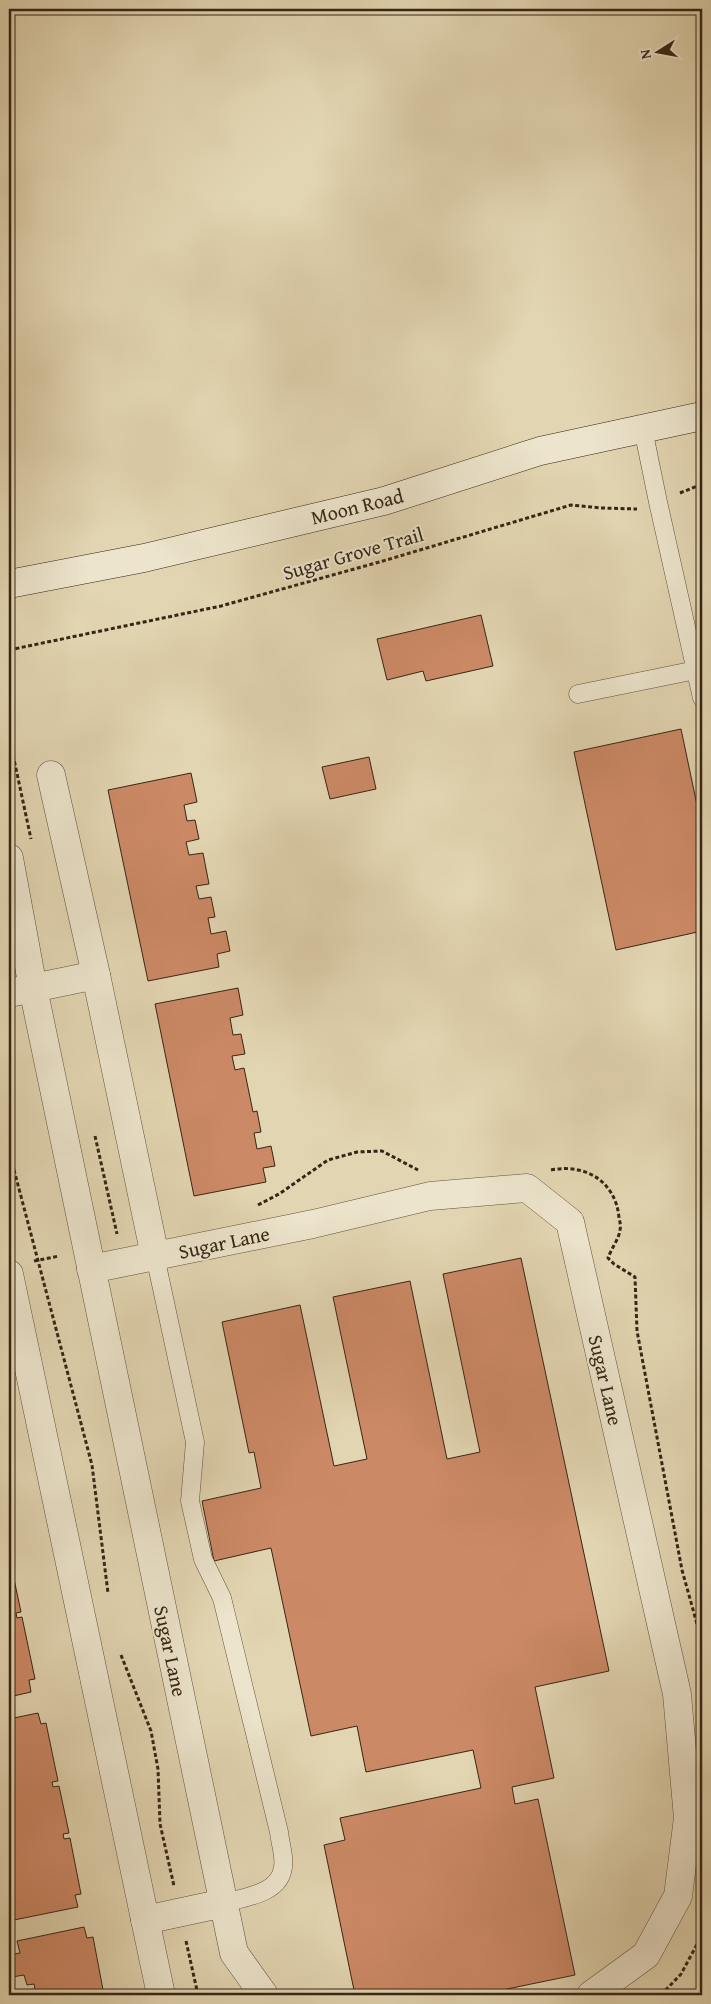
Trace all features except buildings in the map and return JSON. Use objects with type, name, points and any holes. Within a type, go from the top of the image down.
[{"type":"street","name":"Moon Road","points":[[9,584],[144,558],[384,501],[540,451],[702,416]]},
{"type":"street","points":[[51,775],[96,975],[155,1256]]},
{"type":"street","name":"Sugar Lane","points":[[9,858],[21,991],[89,1259],[234,1953],[264,1995]]},
{"type":"street","points":[[21,991],[96,975]]},
{"type":"street","name":"Sugar Lane","points":[[89,1259],[155,1256],[314,1224],[430,1196],[528,1188],[570,1222],[677,1694],[688,1818],[678,1896],[646,1955],[591,1995]]},
{"type":"street","points":[[9,1274],[161,1995]]},
{"type":"street","points":[[145,1920],[224,1903]]},
{"type":"lane","points":[[643,429],[702,698]]},
{"type":"lane","points":[[578,694],[696,670]]},
{"type":"lane","points":[[155,1256],[195,1442],[190,1501],[203,1559],[222,1598],[279,1832],[284,1866],[280,1880],[268,1890],[224,1903]]},
{"type":"path","name":"Sugar Grove Trail","points":[[9,650],[221,606],[383,561],[571,505],[638,509],[702,484]]},
{"type":"path","points":[[9,1151],[92,1465],[108,1596]]},
{"type":"path","points":[[253,1207],[279,1194],[328,1160],[357,1152],[382,1151],[427,1174]]},
{"type":"path","points":[[550,1170],[559,1168],[590,1173],[609,1187],[618,1204],[620,1231],[608,1258],[635,1277],[637,1331],[682,1570],[702,1642]]},
{"type":"path","points":[[39,1260],[89,1259]]},
{"type":"path","points":[[118,1648],[151,1731],[158,1769],[160,1824],[198,1995]]},
{"type":"path","points":[[661,1995],[681,1974],[702,1935]]}]
